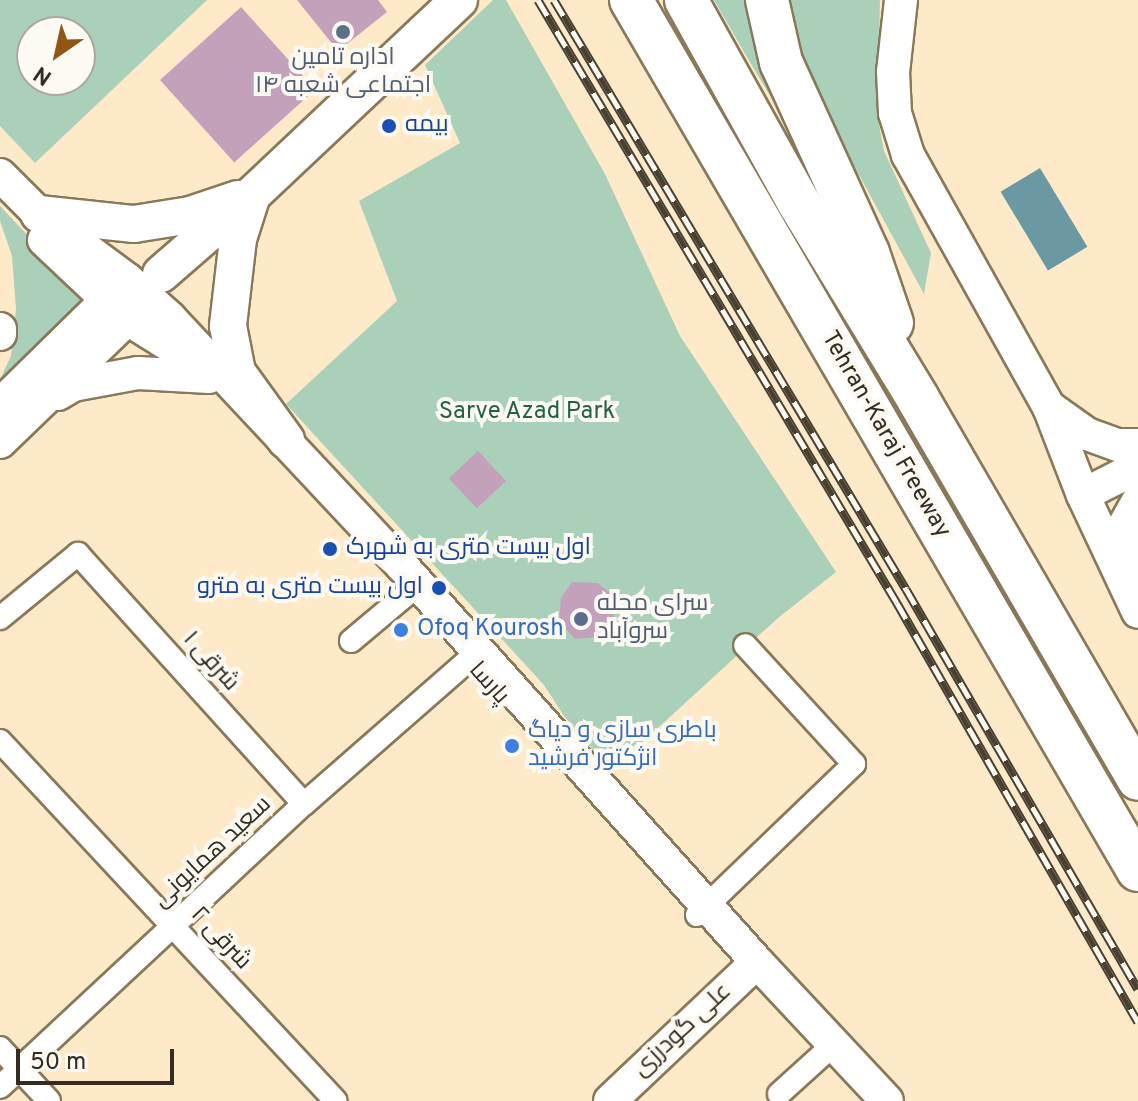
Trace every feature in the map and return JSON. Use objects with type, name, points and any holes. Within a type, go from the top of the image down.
[{"type":"highway","name":"Tehran-Karaj Freeway","points":[[631,0],[1138,870]]},
{"type":"highway","name":"Tehran-Karaj Freeway","points":[[686,0],[799,203],[918,399],[1138,779]]},
{"type":"highway","points":[[767,0],[781,62],[868,253],[918,399]]},
{"type":"main road","points":[[141,298],[459,0]]},
{"type":"main road","points":[[39,214],[134,224],[190,215],[253,194]]},
{"type":"main road","points":[[253,194],[238,239],[228,326],[237,372],[286,440]]},
{"type":"street","points":[[901,0],[894,86],[895,113],[908,155],[1049,407],[1083,495],[1138,611]]},
{"type":"street","points":[[0,175],[39,214],[141,298]]},
{"type":"street","points":[[0,200],[141,298]]},
{"type":"street","points":[[0,442],[141,298]]},
{"type":"street","points":[[0,405],[141,298]]},
{"type":"street","name":"پارسا","points":[[141,298],[182,350],[413,589]]},
{"type":"street","name":"پارسا","points":[[141,298],[286,440],[413,589],[751,967],[822,1055],[865,1101]]},
{"type":"street","points":[[41,403],[73,385],[105,378],[138,373],[209,377]]},
{"type":"street","points":[[1049,407],[1087,434],[1118,445],[1138,445]]},
{"type":"street","points":[[1083,495],[1138,467]]},
{"type":"street","points":[[1138,501],[1124,526],[1124,553],[1138,611]]},
{"type":"street","name":"۱ شرقی","points":[[0,618],[78,554],[304,804]]},
{"type":"street","points":[[351,641],[413,589]]},
{"type":"street","points":[[701,911],[854,764],[745,645]]},
{"type":"street","name":"سعید همایونی","points":[[0,1087],[304,804],[473,656]]},
{"type":"street","name":"۲ شرقی","points":[[0,741],[336,1101]]},
{"type":"street","name":"پارسا","points":[[751,967],[887,1101]]},
{"type":"street","name":"علی گودرزی","points":[[610,1101],[751,967]]},
{"type":"street","points":[[0,1048],[49,1101]]},
{"type":"street","points":[[779,1094],[822,1055]]},
{"type":"green space","points":[[0,0],[207,0],[35,163],[0,126]]},
{"type":"green space","name":"Sarve Azad Park","points":[[493,0],[506,0],[605,174],[680,336],[836,572],[778,618],[611,771],[564,716],[544,685],[286,404],[397,301],[359,201],[460,143],[425,65]]},
{"type":"green space","points":[[714,0],[749,0],[784,119],[748,59]]},
{"type":"green space","points":[[779,0],[880,0],[878,119],[884,151],[931,253],[924,294],[786,41]]},
{"type":"green space","points":[[0,206],[88,299],[0,389],[0,379],[11,356],[16,309],[12,256],[0,221]]},
{"type":"water","points":[[1040,168],[1087,247],[1048,271],[1001,192]]},
{"type":"building","name":"اداره تامین اجتماعی شعبه ۱۴","points":[[297,0],[378,0],[387,12],[338,51]]},
{"type":"building","points":[[241,7],[315,89],[234,162],[160,80]]},
{"type":"building","points":[[478,451],[506,481],[477,508],[449,478]]},
{"type":"building","points":[[572,582],[597,583],[613,595],[614,619],[598,637],[575,639],[559,622],[561,598]]},
{"type":"railway","points":[[538,0],[897,603],[1138,1022]]},
{"type":"railway","points":[[554,0],[906,589],[1138,989]]},
{"type":"place","name":"اداره تامین اجتماعی شعبه ۱۴","points":[[343,32]]},
{"type":"place","name":"بیمه","points":[[389,126]]},
{"type":"place","name":"اول بیست متری به شهرک","points":[[330,549]]},
{"type":"place","name":"اول بیست متری به مترو","points":[[439,588]]},
{"type":"place","name":"سرای محله سروآباد","points":[[581,619]]},
{"type":"place","name":"Ofoq Kourosh","points":[[401,630]]},
{"type":"place","name":"باطری سازی و دیاگ انژکتور فرشید","points":[[512,746]]}]
